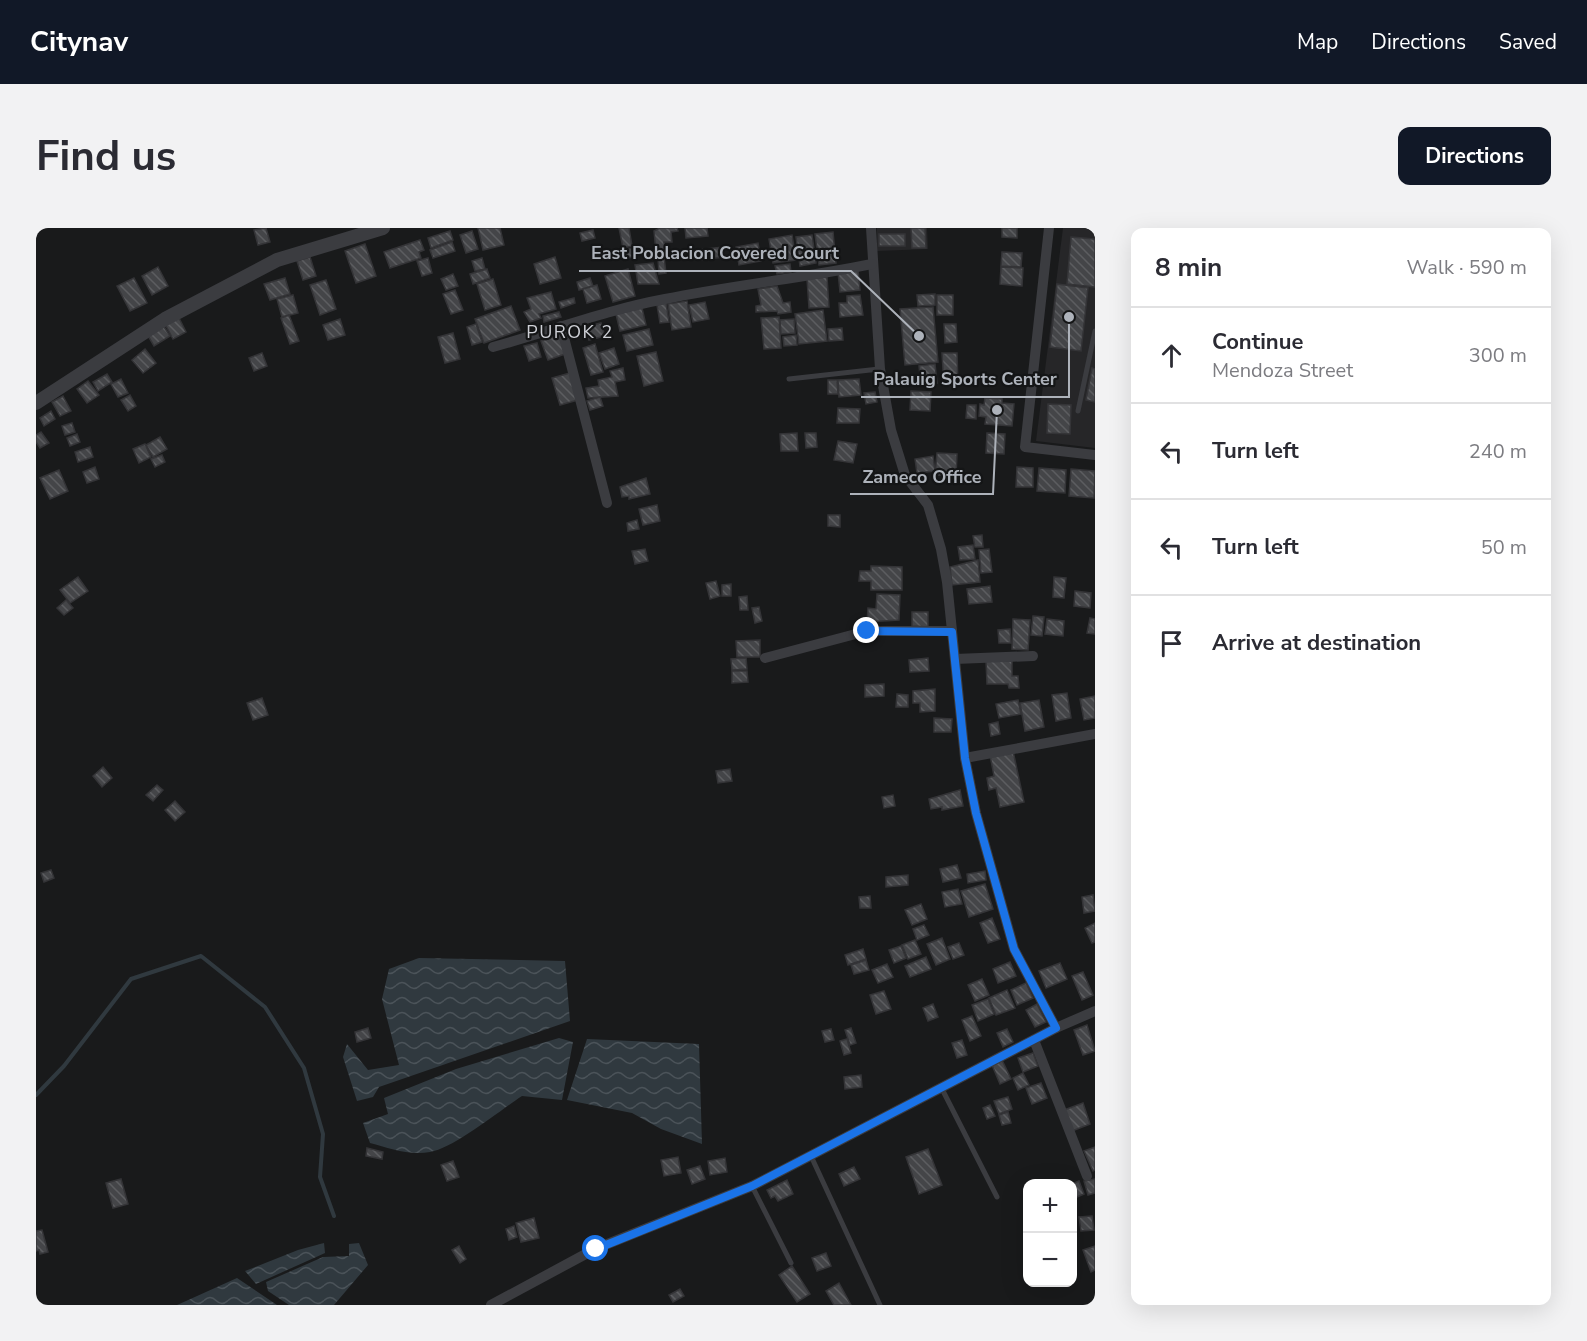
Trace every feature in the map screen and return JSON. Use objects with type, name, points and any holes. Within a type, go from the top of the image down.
[{"type":"street","points":[[36,403],[165,319],[277,260],[383,228]]},
{"type":"street","points":[[871,228],[880,369],[891,430],[905,475],[928,505],[940,549],[952,632],[965,758],[976,813],[1014,949],[1056,1028]]},
{"type":"street","points":[[1049,228],[1025,447],[1095,455]]},
{"type":"street","points":[[494,347],[610,311],[666,298],[813,276],[872,264]]},
{"type":"street","points":[[561,327],[607,503]]},
{"type":"street","points":[[765,658],[867,631],[952,632]]},
{"type":"street","points":[[955,659],[1033,656]]},
{"type":"street","points":[[965,758],[1095,734]]},
{"type":"street","points":[[491,1305],[596,1249],[752,1186],[1056,1028],[1095,1011]]},
{"type":"street","points":[[1034,1040],[1087,1176]]},
{"type":"lane","points":[[1078,411],[1095,331]]},
{"type":"lane","points":[[789,379],[880,369]]},
{"type":"lane","points":[[941,1087],[997,1197]]},
{"type":"lane","points":[[810,1154],[880,1305]]},
{"type":"lane","points":[[752,1186],[791,1263]]},
{"type":"shaded area","points":[[877,228],[927,228],[928,249],[877,251]]},
{"type":"shaded area","points":[[1063,228],[1095,228],[1095,448],[1036,441]]},
{"type":"water","points":[[419,958],[565,961],[570,1021],[379,1087],[373,1097],[357,1101],[343,1057],[347,1044],[368,1070],[399,1065],[382,999],[389,969]]},
{"type":"water","points":[[559,1038],[573,1042],[562,1100],[522,1096],[451,1144],[430,1152],[407,1152],[370,1143],[363,1123],[388,1114],[384,1098],[456,1069]]},
{"type":"water","points":[[587,1039],[699,1044],[702,1144],[661,1129],[632,1113],[567,1100]]},
{"type":"water","points":[[324,1243],[325,1253],[256,1284],[245,1271],[298,1250]]},
{"type":"water","points":[[359,1243],[368,1265],[334,1305],[289,1305],[268,1291],[266,1282],[323,1257],[349,1256],[349,1244]]},
{"type":"water","points":[[237,1278],[277,1305],[177,1305],[186,1301]]},
{"type":"building","points":[[266,228],[270,242],[258,245],[254,230]]},
{"type":"building","points":[[478,228],[500,228],[504,245],[483,250]]},
{"type":"building","points":[[619,228],[629,228],[632,246],[623,248]]},
{"type":"building","points":[[660,228],[677,228],[678,231],[671,232],[672,242],[664,242],[665,251],[656,252],[654,231]]},
{"type":"building","points":[[685,228],[707,228],[708,236],[686,238]]},
{"type":"building","points":[[911,228],[925,228],[926,248],[912,248]]},
{"type":"building","points":[[1002,228],[1017,228],[1017,238],[1002,237]]},
{"type":"building","points":[[593,230],[595,238],[582,241],[580,233]]},
{"type":"building","points":[[450,231],[453,240],[431,248],[428,238]]},
{"type":"building","points":[[472,231],[478,249],[466,253],[460,235]]},
{"type":"building","points":[[833,232],[836,263],[819,265],[815,234]]},
{"type":"building","points":[[879,234],[905,234],[905,246],[879,246]]},
{"type":"building","points":[[792,235],[796,260],[773,263],[769,239]]},
{"type":"building","points":[[812,235],[816,263],[800,266],[796,237]]},
{"type":"building","points":[[1071,237],[1095,239],[1095,287],[1067,284]]},
{"type":"building","points":[[420,240],[424,250],[419,252],[421,258],[390,268],[384,252]]},
{"type":"building","points":[[452,242],[455,251],[433,258],[430,250]]},
{"type":"building","points":[[758,243],[761,261],[739,265],[736,247]]},
{"type":"building","points":[[365,244],[376,276],[356,283],[345,251]]},
{"type":"building","points":[[723,247],[724,257],[699,260],[697,250]]},
{"type":"building","points":[[632,248],[634,257],[623,259],[621,250]]},
{"type":"building","points":[[1002,252],[1022,253],[1021,267],[1001,266]]},
{"type":"building","points":[[310,257],[316,276],[303,280],[297,261]]},
{"type":"building","points":[[555,257],[561,278],[540,284],[534,264]]},
{"type":"building","points":[[664,257],[666,273],[659,274],[658,258]]},
{"type":"building","points":[[428,258],[432,273],[422,276],[417,261]]},
{"type":"building","points":[[482,258],[485,269],[475,271],[472,261]]},
{"type":"building","points":[[653,263],[659,284],[638,284],[635,265]]},
{"type":"building","points":[[790,264],[791,272],[777,274],[775,266]]},
{"type":"building","points":[[158,267],[168,286],[152,295],[142,276]]},
{"type":"building","points":[[1001,267],[1023,268],[1022,286],[1000,284]]},
{"type":"building","points":[[487,269],[490,278],[473,284],[470,274]]},
{"type":"building","points":[[628,269],[635,296],[613,302],[605,276]]},
{"type":"building","points":[[858,270],[860,290],[840,292],[838,272]]},
{"type":"building","points":[[453,274],[458,286],[446,290],[441,279]]},
{"type":"building","points":[[827,277],[829,307],[809,308],[807,279]]},
{"type":"building","points":[[134,278],[147,303],[130,311],[117,286]]},
{"type":"building","points":[[285,278],[290,294],[270,300],[264,284]]},
{"type":"building","points":[[590,278],[593,286],[579,290],[577,282]]},
{"type":"building","points":[[493,279],[501,305],[485,310],[477,284]]},
{"type":"building","points":[[326,280],[336,309],[320,315],[310,285]]},
{"type":"building","points":[[1057,284],[1088,288],[1081,351],[1050,347]]},
{"type":"building","points":[[597,285],[601,299],[587,303],[583,289]]},
{"type":"building","points":[[777,286],[783,303],[790,302],[791,312],[778,314],[777,311],[756,312],[756,306],[761,305],[758,289]]},
{"type":"building","points":[[455,290],[463,310],[451,314],[443,294]]},
{"type":"building","points":[[551,292],[556,309],[539,314],[541,318],[530,322],[524,312],[531,309],[527,298]]},
{"type":"building","points":[[935,294],[935,305],[918,306],[917,295]]},
{"type":"building","points":[[293,295],[298,313],[282,317],[277,299]]},
{"type":"building","points":[[860,295],[863,315],[840,317],[839,303],[847,303],[847,296]]},
{"type":"building","points":[[937,295],[953,295],[953,315],[937,315]]},
{"type":"building","points":[[574,298],[575,303],[561,308],[559,302]]},
{"type":"building","points":[[687,301],[691,327],[672,330],[668,304]]},
{"type":"building","points":[[705,302],[709,319],[693,322],[689,305]]},
{"type":"building","points":[[666,303],[669,322],[660,323],[657,305]]},
{"type":"building","points":[[511,306],[520,330],[484,343],[475,319]]},
{"type":"building","points":[[933,307],[938,362],[905,365],[900,309]]},
{"type":"building","points":[[642,308],[646,325],[620,331],[616,314]]},
{"type":"building","points":[[823,310],[827,341],[799,344],[795,314]]},
{"type":"building","points":[[559,312],[561,317],[544,322],[543,316]]},
{"type":"building","points":[[289,315],[299,341],[290,344],[281,318]]},
{"type":"building","points":[[178,316],[186,332],[173,339],[165,324]]},
{"type":"building","points":[[779,317],[781,348],[764,349],[761,318]]},
{"type":"building","points":[[340,319],[345,335],[328,340],[323,325]]},
{"type":"building","points":[[794,319],[795,333],[781,334],[780,320]]},
{"type":"building","points":[[601,323],[605,336],[589,340],[585,327]]},
{"type":"building","points":[[476,324],[482,342],[472,345],[467,327]]},
{"type":"building","points":[[944,324],[956,324],[957,342],[945,343]]},
{"type":"building","points":[[163,325],[170,336],[154,346],[147,334]]},
{"type":"building","points":[[842,328],[843,340],[829,341],[828,329]]},
{"type":"building","points":[[649,329],[653,345],[627,351],[623,335]]},
{"type":"building","points":[[453,333],[460,359],[445,363],[438,337]]},
{"type":"building","points":[[559,335],[565,354],[548,360],[541,341]]},
{"type":"building","points":[[796,335],[797,345],[784,346],[783,337]]},
{"type":"building","points":[[537,343],[541,357],[529,361],[524,346]]},
{"type":"building","points":[[595,344],[603,372],[591,375],[583,348]]},
{"type":"building","points":[[614,348],[619,364],[605,369],[599,353]]},
{"type":"building","points":[[145,349],[156,363],[143,373],[132,360]]},
{"type":"building","points":[[656,352],[663,381],[644,386],[637,356]]},
{"type":"building","points":[[262,353],[267,366],[254,371],[249,358]]},
{"type":"building","points":[[942,353],[957,353],[958,385],[944,386]]},
{"type":"building","points":[[935,364],[937,383],[921,385],[919,366]]},
{"type":"building","points":[[623,368],[625,380],[615,382],[618,396],[588,398],[586,388],[599,386],[598,380],[612,377],[610,371]]},
{"type":"building","points":[[1092,368],[1095,369],[1095,402],[1086,400]]},
{"type":"building","points":[[570,373],[578,400],[560,405],[552,378]]},
{"type":"building","points":[[107,374],[112,382],[98,391],[93,382]]},
{"type":"building","points":[[121,379],[128,393],[118,397],[111,384]]},
{"type":"building","points":[[859,379],[861,395],[839,397],[838,380]]},
{"type":"building","points":[[828,380],[837,380],[838,394],[828,394]]},
{"type":"building","points":[[88,381],[99,395],[87,403],[77,389]]},
{"type":"building","points":[[911,391],[931,392],[930,411],[910,410]]},
{"type":"building","points":[[875,392],[877,402],[866,404],[864,393]]},
{"type":"building","points":[[130,395],[136,406],[128,411],[121,400]]},
{"type":"building","points":[[63,396],[71,411],[60,416],[52,402]]},
{"type":"building","points":[[600,397],[603,406],[590,410],[587,401]]},
{"type":"building","points":[[985,398],[1002,399],[1002,403],[1014,404],[1012,426],[985,424],[986,417],[979,416],[980,404],[984,405]]},
{"type":"building","points":[[1048,404],[1071,405],[1070,434],[1047,433]]},
{"type":"building","points":[[967,405],[976,405],[976,419],[966,418]]},
{"type":"building","points":[[838,408],[860,409],[859,423],[837,423]]},
{"type":"building","points":[[51,411],[55,419],[44,426],[40,418]]},
{"type":"building","points":[[72,423],[75,432],[65,435],[62,426]]},
{"type":"building","points":[[41,432],[49,443],[40,448],[36,442],[36,435]]},
{"type":"building","points":[[797,433],[798,451],[781,451],[780,434]]},
{"type":"building","points":[[805,433],[816,433],[817,447],[806,448]]},
{"type":"building","points":[[987,433],[1005,434],[1004,454],[986,453]]},
{"type":"building","points":[[77,434],[80,442],[70,446],[67,438]]},
{"type":"building","points":[[160,437],[167,449],[153,457],[146,445]]},
{"type":"building","points":[[838,441],[857,444],[853,463],[834,460]]},
{"type":"building","points":[[145,444],[151,457],[139,463],[133,449]]},
{"type":"building","points":[[90,447],[93,457],[78,462],[75,452]]},
{"type":"building","points":[[937,453],[957,454],[956,476],[935,475]]},
{"type":"building","points":[[162,455],[165,462],[155,467],[151,459]]},
{"type":"building","points":[[933,456],[935,471],[917,473],[915,459]]},
{"type":"building","points":[[95,467],[99,479],[87,483],[83,472]]},
{"type":"building","points":[[1017,467],[1033,468],[1033,487],[1016,487]]},
{"type":"building","points":[[1039,468],[1066,470],[1065,493],[1037,491]]},
{"type":"building","points":[[1071,469],[1095,471],[1094,498],[1069,496]]},
{"type":"building","points":[[59,470],[68,491],[50,499],[40,478]]},
{"type":"building","points":[[646,478],[650,494],[629,499],[629,496],[622,497],[620,487]]},
{"type":"building","points":[[657,505],[660,521],[643,525],[639,509]]},
{"type":"building","points":[[828,515],[840,515],[840,527],[828,526]]},
{"type":"building","points":[[637,520],[639,529],[628,531],[627,523]]},
{"type":"building","points":[[982,535],[983,547],[975,547],[973,536]]},
{"type":"building","points":[[973,545],[975,559],[960,560],[958,547]]},
{"type":"building","points":[[645,549],[648,561],[635,564],[632,551]]},
{"type":"building","points":[[989,549],[992,572],[981,573],[979,550]]},
{"type":"building","points":[[978,560],[980,582],[952,585],[950,567]]},
{"type":"building","points":[[871,566],[902,567],[902,590],[871,590],[871,581],[859,581],[860,571],[871,571]]},
{"type":"building","points":[[78,577],[88,591],[70,603],[60,590]]},
{"type":"building","points":[[1054,577],[1066,578],[1064,598],[1053,597]]},
{"type":"building","points":[[716,581],[720,596],[710,599],[706,583]]},
{"type":"building","points":[[731,584],[731,596],[722,596],[722,585]]},
{"type":"building","points":[[990,586],[992,602],[969,604],[967,589]]},
{"type":"building","points":[[1075,591],[1091,593],[1090,608],[1074,606]]},
{"type":"building","points":[[877,594],[900,595],[899,620],[867,622],[868,608],[876,609]]},
{"type":"building","points":[[747,596],[748,610],[740,610],[739,597]]},
{"type":"building","points":[[66,600],[73,608],[64,615],[57,608]]},
{"type":"building","points":[[759,607],[762,621],[755,623],[752,608]]},
{"type":"building","points":[[912,612],[928,612],[928,627],[912,626]]},
{"type":"building","points":[[1033,616],[1044,617],[1042,636],[1031,635]]},
{"type":"building","points":[[1090,618],[1095,619],[1095,634],[1087,633]]},
{"type":"building","points":[[1013,619],[1030,620],[1028,650],[1012,649]]},
{"type":"building","points":[[1047,619],[1064,621],[1063,636],[1045,634]]},
{"type":"building","points":[[1010,629],[1011,643],[999,643],[998,630]]},
{"type":"building","points":[[760,640],[760,657],[737,657],[736,641]]},
{"type":"building","points":[[746,658],[747,669],[732,670],[731,659]]},
{"type":"building","points":[[928,658],[929,671],[910,672],[909,660]]},
{"type":"building","points":[[986,661],[1012,661],[1012,676],[1018,676],[1019,688],[1009,688],[1008,684],[987,684]]},
{"type":"building","points":[[732,671],[747,671],[748,682],[732,683]]},
{"type":"building","points":[[884,684],[884,696],[865,697],[865,685]]},
{"type":"building","points":[[935,689],[935,711],[920,712],[920,703],[913,703],[913,691]]},
{"type":"building","points":[[1067,693],[1071,718],[1056,721],[1052,695]]},
{"type":"building","points":[[897,694],[908,695],[908,707],[896,707]]},
{"type":"building","points":[[1095,696],[1095,718],[1084,720],[1080,699]]},
{"type":"building","points":[[262,698],[268,715],[253,720],[247,703]]},
{"type":"building","points":[[1018,700],[1021,714],[999,718],[996,704]]},
{"type":"building","points":[[1039,700],[1044,727],[1025,731],[1020,703]]},
{"type":"building","points":[[934,718],[952,719],[951,732],[934,732]]},
{"type":"building","points":[[998,722],[1000,734],[991,736],[989,724]]},
{"type":"building","points":[[1013,751],[1024,802],[1000,807],[996,788],[989,790],[987,778],[994,776],[990,755]]},
{"type":"building","points":[[103,767],[112,778],[102,787],[93,776]]},
{"type":"building","points":[[730,769],[732,781],[718,783],[716,771]]},
{"type":"building","points":[[157,785],[163,790],[153,801],[146,795]]},
{"type":"building","points":[[960,790],[963,806],[942,810],[942,807],[931,809],[929,799]]},
{"type":"building","points":[[893,795],[895,806],[884,808],[882,797]]},
{"type":"building","points":[[175,801],[185,812],[175,821],[165,810]]},
{"type":"building","points":[[957,865],[961,878],[943,882],[940,869]]},
{"type":"building","points":[[51,870],[54,878],[44,882],[41,873]]},
{"type":"building","points":[[985,871],[986,880],[968,883],[967,874]]},
{"type":"building","points":[[908,875],[908,885],[886,887],[886,877]]},
{"type":"building","points":[[985,884],[993,909],[969,917],[961,891]]},
{"type":"building","points":[[958,889],[962,904],[945,907],[942,892]]},
{"type":"building","points":[[1093,895],[1095,911],[1084,913],[1082,897]]},
{"type":"building","points":[[870,896],[871,908],[860,908],[859,897]]},
{"type":"building","points":[[921,904],[927,919],[912,925],[905,910]]},
{"type":"building","points":[[992,918],[1000,939],[988,943],[980,923]]},
{"type":"building","points":[[1095,923],[1095,942],[1092,943],[1085,928]]},
{"type":"building","points":[[924,925],[929,935],[917,940],[913,929]]},
{"type":"building","points":[[942,938],[950,959],[936,965],[927,944]]},
{"type":"building","points":[[915,940],[921,954],[908,959],[902,945]]},
{"type":"building","points":[[959,943],[964,955],[953,959],[948,947]]},
{"type":"building","points":[[901,946],[906,958],[894,963],[889,950]]},
{"type":"building","points":[[863,949],[866,959],[848,965],[845,955]]},
{"type":"building","points":[[926,957],[931,969],[910,977],[905,966]]},
{"type":"building","points":[[866,960],[869,970],[854,974],[851,965]]},
{"type":"building","points":[[1010,962],[1016,976],[998,983],[993,969]]},
{"type":"building","points":[[1060,963],[1067,979],[1046,988],[1039,971]]},
{"type":"building","points":[[887,964],[893,977],[878,983],[872,970]]},
{"type":"building","points":[[1083,972],[1093,995],[1082,1000],[1072,976]]},
{"type":"building","points":[[982,979],[989,995],[975,1001],[968,985]]},
{"type":"building","points":[[1026,983],[1033,998],[1017,1005],[1011,990]]},
{"type":"building","points":[[1007,990],[1015,1008],[996,1015],[989,998]]},
{"type":"building","points":[[884,991],[891,1009],[876,1014],[870,995]]},
{"type":"building","points":[[988,999],[994,1014],[978,1021],[972,1005]]},
{"type":"building","points":[[933,1004],[938,1017],[928,1021],[923,1008]]},
{"type":"building","points":[[1037,1004],[1046,1022],[1035,1027],[1026,1010]]},
{"type":"building","points":[[972,1016],[981,1036],[970,1041],[962,1020]]},
{"type":"building","points":[[1087,1025],[1095,1051],[1083,1055],[1074,1030]]},
{"type":"building","points":[[368,1028],[371,1038],[357,1042],[355,1032]]},
{"type":"building","points":[[851,1028],[856,1043],[850,1045],[845,1030]]},
{"type":"building","points":[[831,1029],[834,1040],[825,1042],[822,1031]]},
{"type":"building","points":[[1007,1029],[1013,1042],[1003,1047],[997,1033]]},
{"type":"building","points":[[847,1039],[851,1053],[844,1055],[840,1041]]},
{"type":"building","points":[[962,1040],[967,1055],[957,1058],[952,1043]]},
{"type":"building","points":[[1033,1053],[1038,1066],[1023,1072],[1018,1058]]},
{"type":"building","points":[[1002,1060],[1011,1079],[1000,1084],[992,1065]]},
{"type":"building","points":[[1023,1073],[1029,1085],[1018,1090],[1013,1078]]},
{"type":"building","points":[[861,1075],[862,1087],[845,1089],[844,1077]]},
{"type":"building","points":[[1041,1083],[1047,1098],[1032,1104],[1026,1088]]},
{"type":"building","points":[[1008,1097],[1012,1109],[999,1114],[994,1101]]},
{"type":"building","points":[[1083,1103],[1090,1124],[1072,1131],[1064,1110]]},
{"type":"building","points":[[990,1105],[995,1116],[987,1119],[983,1108]]},
{"type":"building","points":[[1008,1112],[1011,1123],[1002,1125],[999,1115]]},
{"type":"building","points":[[1095,1147],[1095,1170],[1093,1171],[1084,1151]]},
{"type":"building","points":[[367,1148],[383,1152],[382,1159],[366,1156]]},
{"type":"building","points":[[928,1149],[942,1185],[919,1194],[906,1157]]},
{"type":"building","points":[[678,1157],[681,1173],[664,1176],[661,1160]]},
{"type":"building","points":[[725,1158],[727,1172],[710,1175],[708,1161]]},
{"type":"building","points":[[453,1161],[459,1177],[447,1181],[441,1165]]},
{"type":"building","points":[[700,1166],[705,1179],[692,1184],[687,1170]]},
{"type":"building","points":[[854,1167],[860,1179],[844,1186],[839,1174]]},
{"type":"building","points":[[121,1179],[128,1204],[113,1208],[106,1183]]},
{"type":"building","points":[[1095,1179],[1095,1193],[1088,1195],[1084,1181]]},
{"type":"building","points":[[787,1180],[793,1194],[778,1201],[775,1196],[771,1198],[767,1190]]},
{"type":"building","points":[[1079,1181],[1084,1194],[1077,1197],[1077,1182]]},
{"type":"building","points":[[1092,1216],[1094,1230],[1081,1231],[1079,1217]]},
{"type":"building","points":[[534,1218],[539,1238],[521,1242],[516,1223]]},
{"type":"building","points":[[514,1226],[517,1237],[509,1240],[506,1229]]},
{"type":"building","points":[[42,1230],[48,1252],[40,1254],[39,1250],[36,1251],[36,1231]]},
{"type":"building","points":[[459,1246],[466,1259],[460,1263],[452,1250]]},
{"type":"building","points":[[1095,1246],[1095,1270],[1091,1272],[1083,1250]]},
{"type":"building","points":[[826,1253],[831,1266],[817,1271],[812,1258]]},
{"type":"building","points":[[792,1266],[810,1294],[797,1302],[779,1275]]},
{"type":"building","points":[[839,1283],[851,1305],[834,1305],[826,1291]]},
{"type":"building","points":[[680,1289],[684,1296],[673,1302],[669,1295]]},
{"type":"waterway","points":[[36,1095],[64,1066],[131,979],[201,956],[265,1007],[304,1068],[323,1134],[320,1177],[334,1216]]},
{"type":"place","name":"Palauig Sports Center","points":[[1069,317]]},
{"type":"place","name":"East Poblacion Covered Court","points":[[919,336]]},
{"type":"place","name":"Zameco Office","points":[[997,410]]},
{"type":"district","name":"PUROK 2","points":[[570,332]]},
{"type":"route","points":[[596,1249],[752,1186],[1056,1028],[1014,949],[993,879],[965,758],[952,632],[867,631]]}]
